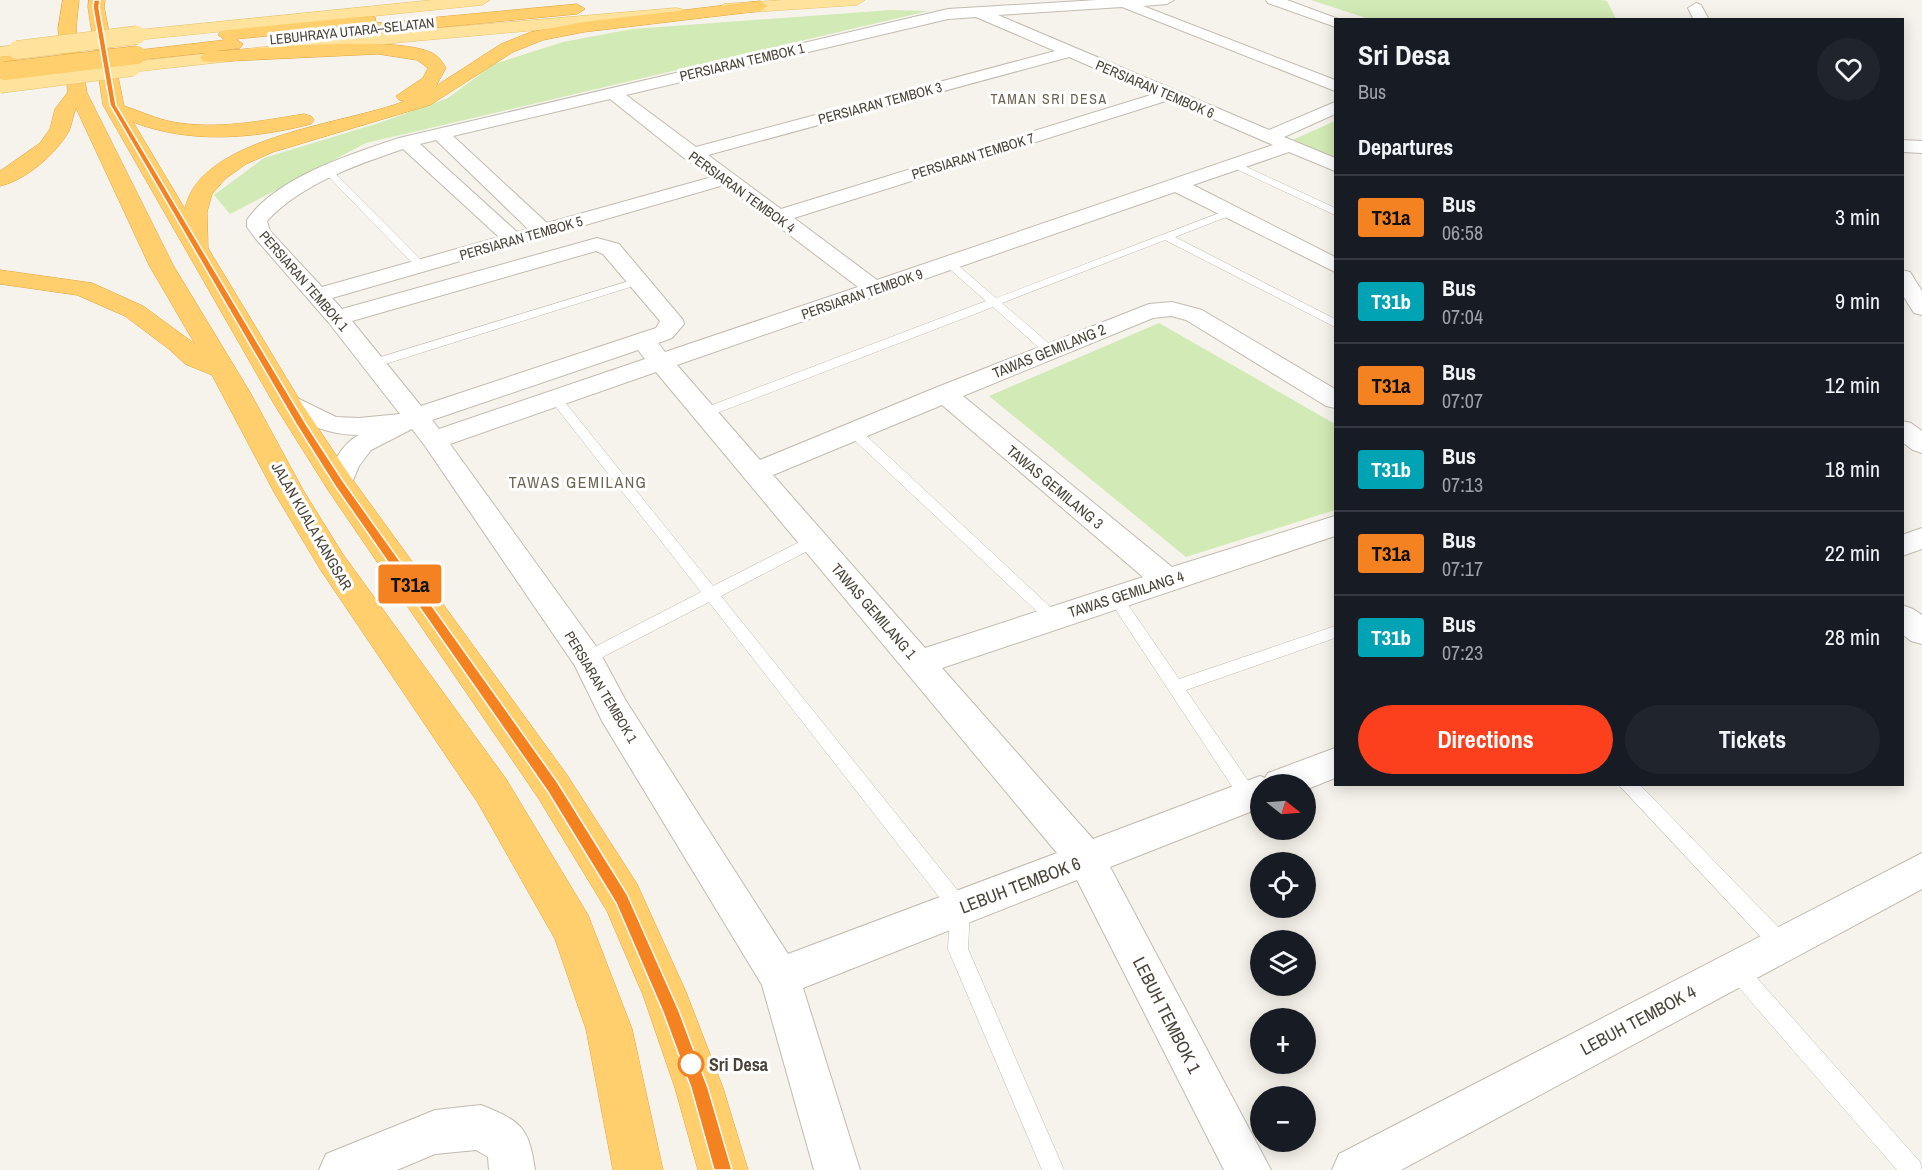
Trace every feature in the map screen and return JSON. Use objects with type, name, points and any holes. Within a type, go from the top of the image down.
[{"type":"highway","points":[[55,0],[58,17],[67,29]]},
{"type":"highway","name":"JALAN KUALA KANGSAR","points":[[71,0],[67,29],[78,93],[161,265],[222,369],[289,492],[331,561],[492,791],[573,930],[609,1029],[638,1170]]},
{"type":"highway","name":"LEBUHRAYA UTARA–SELATAN","points":[[135,51],[704,0]]},
{"type":"highway","name":"LEBUHRAYA UTARA–SELATAN","points":[[135,51],[431,14],[589,1]]},
{"type":"highway","points":[[98,2],[113,105],[288,404],[339,483],[553,788],[622,898],[668,1002],[699,1088],[723,1170]]},
{"type":"highway","points":[[198,250],[195,213],[202,191],[222,171],[251,154],[284,142],[419,104],[443,91],[502,51],[542,35],[578,27],[760,6]]},
{"type":"highway","points":[[117,111],[135,114],[156,125],[188,130],[285,123],[350,112],[405,97],[426,85],[435,77],[437,69],[430,59],[421,55],[378,49],[210,57]]},
{"type":"highway","points":[[0,180],[21,168],[47,147],[60,129],[64,109],[78,93]]},
{"type":"highway","points":[[0,277],[83,288],[134,311],[178,343],[194,358],[222,369]]},
{"type":"main road","points":[[4,65],[135,51],[482,0]]},
{"type":"main road","points":[[4,65],[135,51],[210,57],[524,25],[857,0]]},
{"type":"street","name":"PERSIARAN TEMBOK 1","points":[[837,1170],[780,977],[614,711],[587,658],[425,428],[375,363],[257,227],[257,220],[274,202],[330,173],[406,142],[611,92],[937,16],[975,11],[1167,0]]},
{"type":"street","points":[[1273,0],[1334,22]]},
{"type":"street","points":[[1120,3],[1334,86]]},
{"type":"street","name":"PERSIARAN TEMBOK 6","points":[[975,11],[1334,165]]},
{"type":"street","name":"PERSIARAN TEMBOK 3","points":[[691,154],[1069,52]]},
{"type":"street","name":"PERSIARAN TEMBOK 4","points":[[611,92],[691,154],[875,289]]},
{"type":"street","name":"PERSIARAN TEMBOK 7","points":[[777,217],[1169,95]]},
{"type":"street","points":[[1268,137],[1334,107]]},
{"type":"street","points":[[440,134],[543,231]]},
{"type":"street","points":[[406,142],[513,239]]},
{"type":"street","name":"PERSIARAN TEMBOK 9","points":[[425,428],[556,399],[652,352],[875,289],[1289,146]]},
{"type":"street","points":[[1904,146],[1922,147]]},
{"type":"street","name":"PERSIARAN TEMBOK 5","points":[[318,295],[725,179]]},
{"type":"street","points":[[1177,185],[1334,264]]},
{"type":"street","points":[[587,219],[597,244]]},
{"type":"street","points":[[337,318],[597,244],[612,249],[672,322],[652,352],[425,428],[362,444],[346,463],[339,483]]},
{"type":"street","points":[[1904,280],[1922,308]]},
{"type":"street","name":"TAWAS GEMILANG 2","points":[[754,472],[1149,311],[1179,310],[1194,315],[1334,398]]},
{"type":"street","points":[[1904,315],[1922,323]]},
{"type":"street","name":"TAWAS GEMILANG 1","points":[[652,352],[1086,859]]},
{"type":"street","name":"TAWAS GEMILANG 3","points":[[944,393],[1167,580]]},
{"type":"street","points":[[288,404],[316,421],[340,428],[425,428]]},
{"type":"street","name":"TAWAS GEMILANG 4","points":[[919,663],[1334,526]]},
{"type":"street","points":[[1904,545],[1922,538]]},
{"type":"street","points":[[1904,618],[1922,632]]},
{"type":"street","name":"LEBUH TEMBOK 6","points":[[1307,774],[1334,763]]},
{"type":"street","name":"LEBUH TEMBOK 6","points":[[780,977],[1250,796]]},
{"type":"street","name":"LEBUH TEMBOK 1","points":[[1086,859],[1248,1170]]},
{"type":"street","name":"LEBUH TEMBOK 4","points":[[1355,1170],[1922,870]]},
{"type":"street","points":[[342,1170],[435,1132],[481,1127],[509,1145],[512,1170]]},
{"type":"lane","points":[[1235,165],[1334,212]]},
{"type":"lane","points":[[330,173],[421,266]]},
{"type":"lane","points":[[704,413],[1230,212]]},
{"type":"lane","points":[[1167,237],[1334,323]]},
{"type":"lane","points":[[949,263],[1049,350]]},
{"type":"lane","points":[[375,363],[639,281]]},
{"type":"lane","points":[[556,399],[709,595],[960,908],[958,949],[1053,1170]]},
{"type":"lane","points":[[853,431],[1053,618]]},
{"type":"lane","points":[[587,658],[814,542]]},
{"type":"lane","points":[[1115,597],[1176,687],[1250,775]]},
{"type":"lane","points":[[1176,687],[1334,632]]},
{"type":"lane","points":[[1629,786],[1781,944]]},
{"type":"lane","points":[[1735,968],[1912,1170]]},
{"type":"green space","points":[[1311,0],[1600,0],[1607,1],[1616,18],[1366,18]]},
{"type":"green space","points":[[891,10],[928,11],[366,143],[230,214],[214,195],[264,158],[382,122],[448,98],[494,64],[563,42],[632,29]]},
{"type":"green space","points":[[1334,121],[1334,160],[1290,141]]},
{"type":"green space","points":[[1159,323],[1334,423],[1334,510],[1186,557],[989,396]]},
{"type":"bus line","name":"T31a","points":[[97,0],[96,7],[113,105],[288,404],[339,483],[553,788],[622,898],[664,992],[699,1088],[723,1170]]},
{"type":"place","name":"Sri Desa","points":[[691,1064]]},
{"type":"district","name":"TAMAN SRI DESA","points":[[1049,99]]},
{"type":"district","name":"TAWAS GEMILANG","points":[[578,482]]}]
